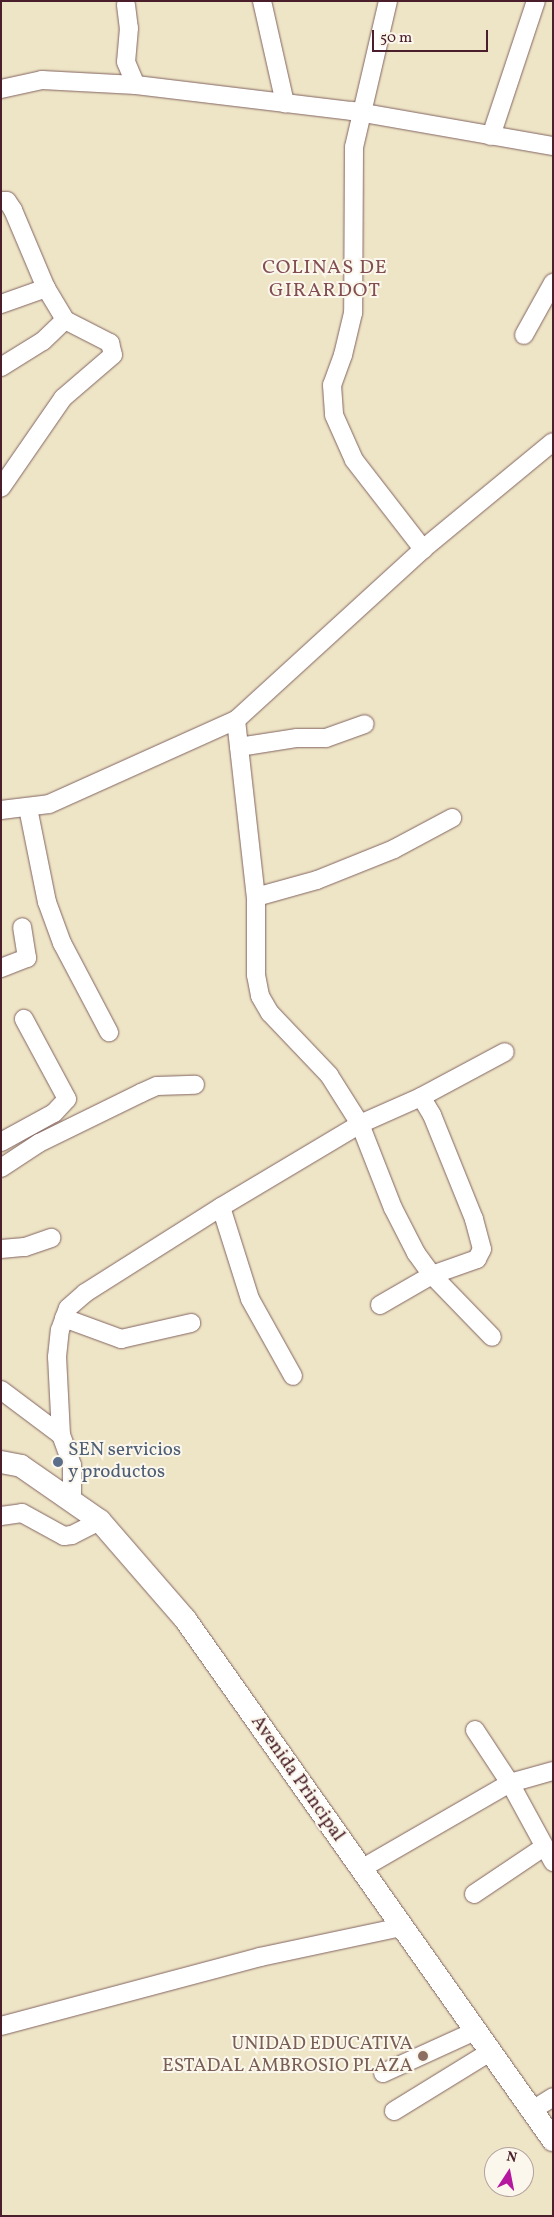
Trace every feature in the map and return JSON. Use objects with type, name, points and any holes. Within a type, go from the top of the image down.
[{"type":"main road","name":"Avenida Principal","points":[[1,1462],[21,1466],[100,1521],[185,1619],[553,2140]]},
{"type":"street","points":[[262,1],[285,103]]},
{"type":"street","points":[[388,1],[354,147],[353,313],[343,355],[332,385],[334,415],[354,460],[424,548]]},
{"type":"street","points":[[491,136],[536,1]]},
{"type":"street","points":[[126,5],[129,28],[126,62],[136,86]]},
{"type":"street","points":[[1,89],[42,80],[136,86],[361,112],[553,146]]},
{"type":"street","points":[[1,201],[7,201],[13,210],[46,288],[65,320],[110,343],[113,355],[63,398],[1,488]]},
{"type":"street","points":[[524,335],[553,283]]},
{"type":"street","points":[[1,304],[46,288]]},
{"type":"street","points":[[1,367],[42,341],[65,320]]},
{"type":"street","points":[[1,810],[49,804],[236,720],[424,548],[553,442]]},
{"type":"street","points":[[236,720],[256,897],[256,975],[260,996],[270,1013],[329,1075],[360,1124],[392,1208],[416,1253],[432,1275],[492,1337]]},
{"type":"street","points":[[239,747],[297,738],[326,738],[365,724]]},
{"type":"street","points":[[28,808],[47,902],[62,943],[109,1032]]},
{"type":"street","points":[[256,897],[317,880],[385,852],[452,818]]},
{"type":"street","points":[[1,968],[27,958],[22,927]]},
{"type":"street","points":[[1,1142],[54,1113],[67,1099],[24,1018]]},
{"type":"street","points":[[72,1500],[72,1465],[61,1435],[57,1357],[64,1318],[68,1308],[85,1293],[221,1207],[360,1124],[421,1097],[505,1052]]},
{"type":"street","points":[[1,1168],[39,1142],[140,1093],[157,1086],[195,1085]]},
{"type":"street","points":[[380,1305],[432,1275],[478,1259],[482,1249],[474,1219],[432,1115],[421,1097]]},
{"type":"street","points":[[221,1207],[250,1299],[293,1376]]},
{"type":"street","points":[[1,1250],[25,1247],[51,1238]]},
{"type":"street","points":[[64,1318],[120,1339],[191,1323]]},
{"type":"street","points":[[1,1390],[61,1435]]},
{"type":"street","points":[[1,1516],[22,1513],[64,1536],[72,1535],[100,1521]]},
{"type":"street","points":[[475,1730],[510,1784],[553,1862]]},
{"type":"street","points":[[361,1869],[510,1784],[553,1771]]},
{"type":"street","points":[[474,1894],[544,1847]]},
{"type":"street","points":[[1,2026],[260,1956],[401,1927]]},
{"type":"street","points":[[383,2073],[475,2031]]},
{"type":"street","points":[[394,2111],[490,2052]]},
{"type":"street","points":[[531,2111],[553,2097]]},
{"type":"place","name":"SEN servicios y productos","points":[[58,1462]]},
{"type":"place","name":"UNIDAD EDUCATIVA ESTADAL AMBROSIO PLAZA","points":[[423,2056]]},
{"type":"district","name":"COLINAS DE GIRARDOT","points":[[325,280]]}]
